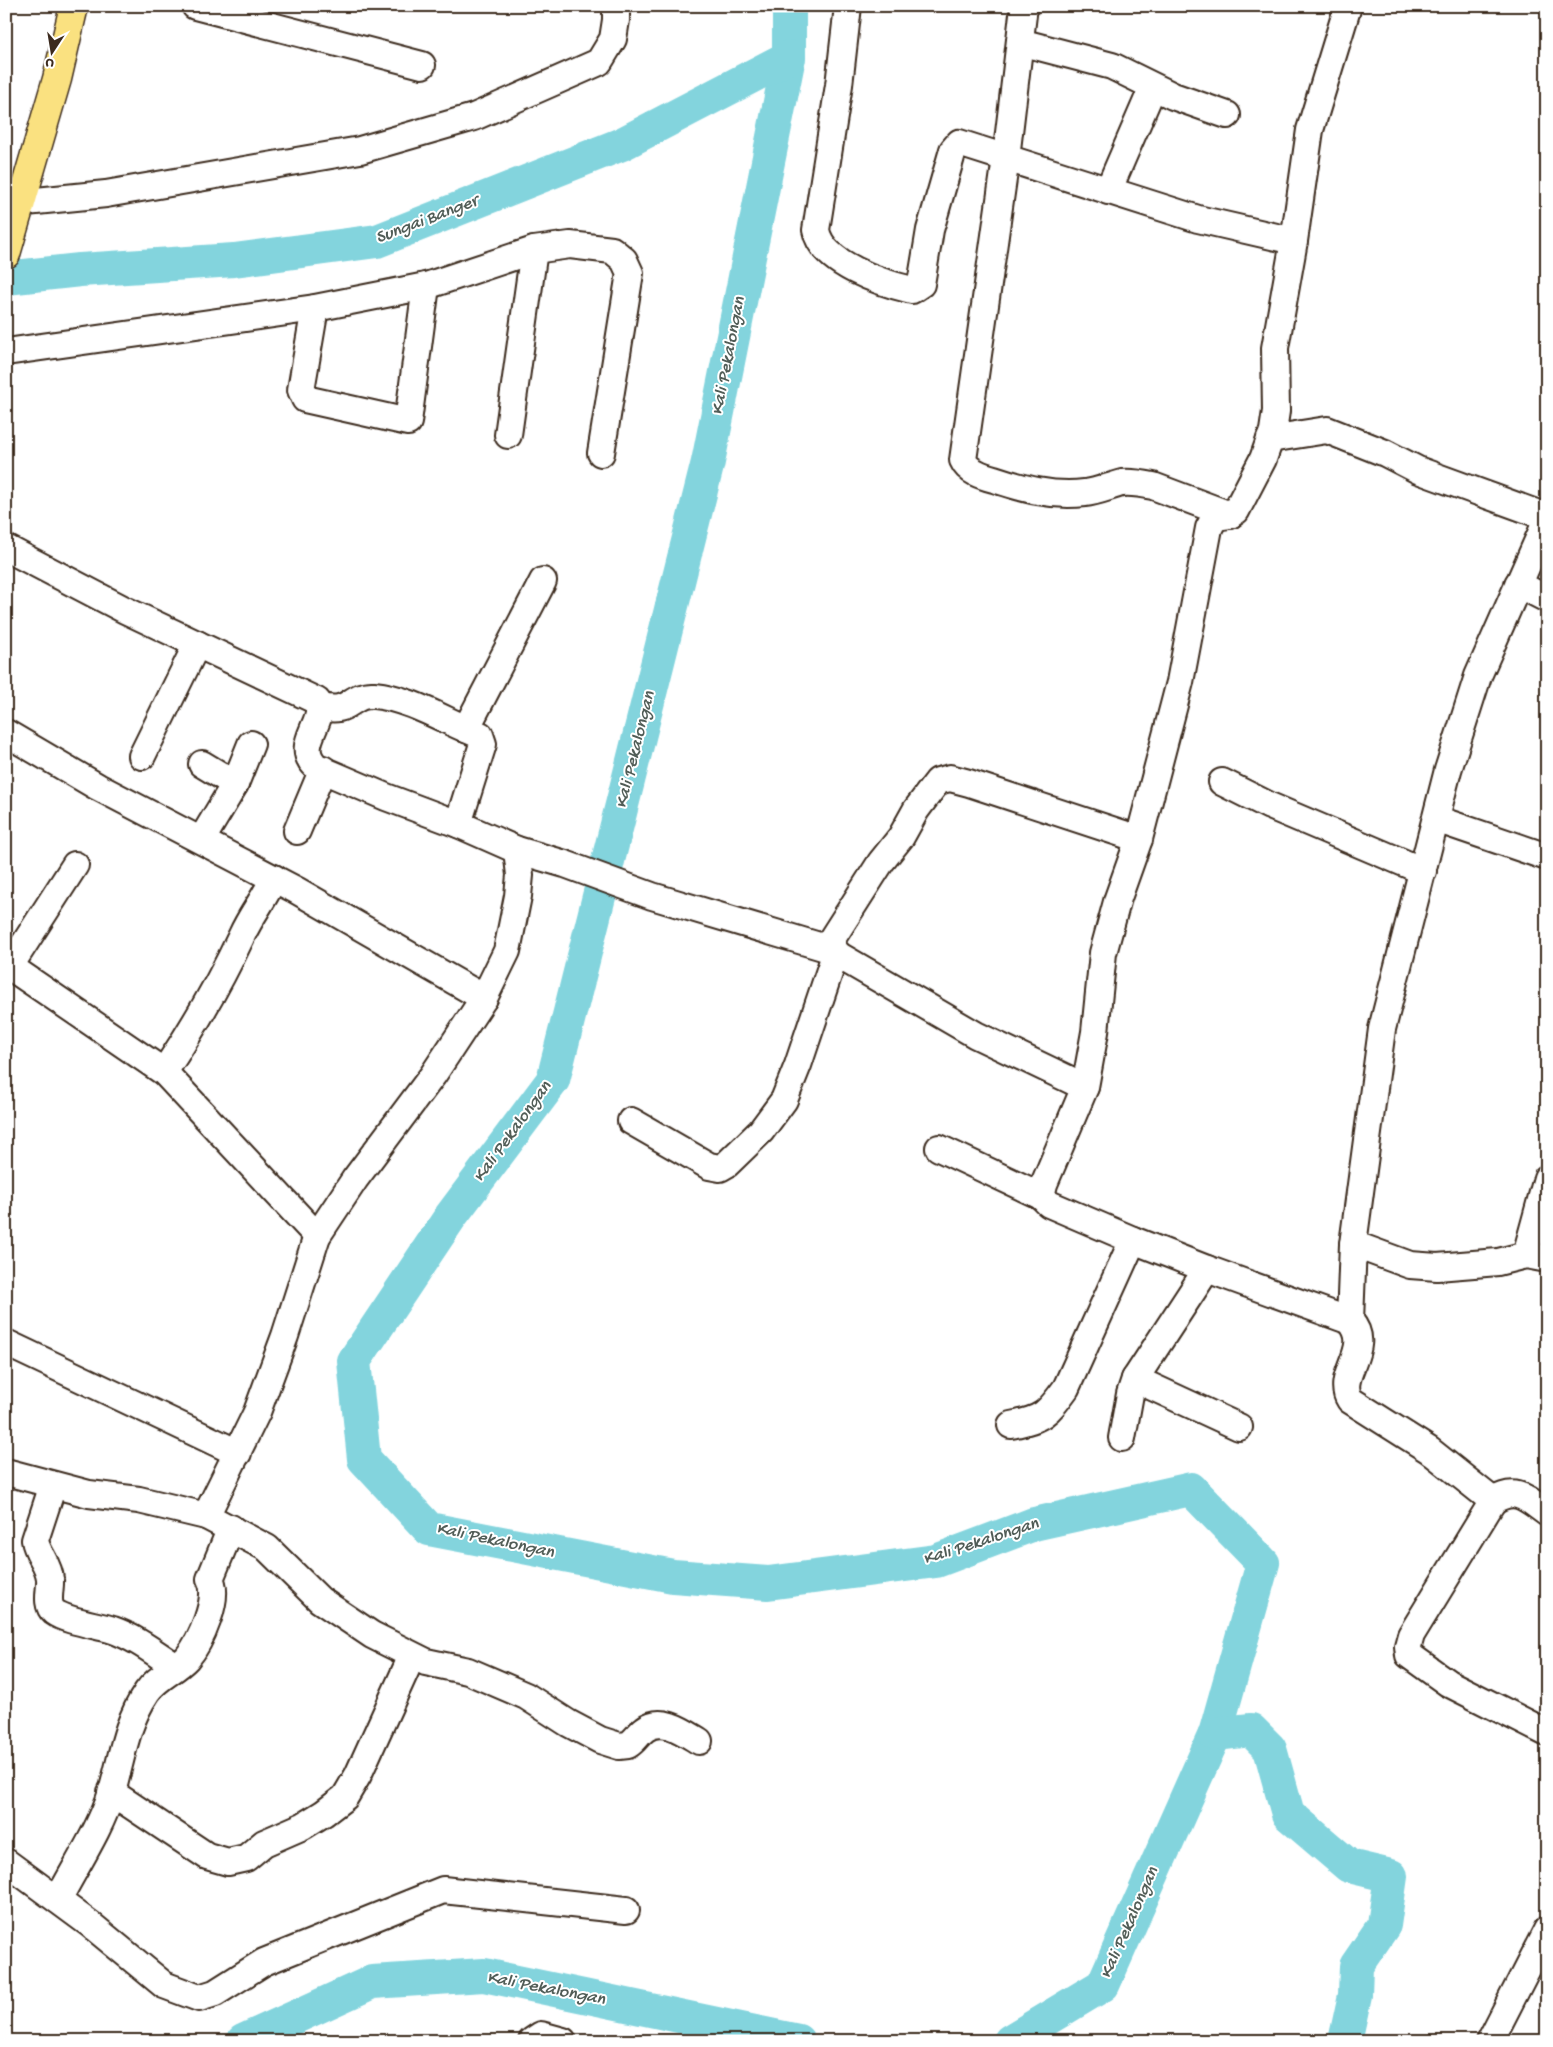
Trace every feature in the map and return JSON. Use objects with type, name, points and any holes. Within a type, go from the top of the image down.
[{"type":"main road","points":[[9,244],[14,203],[58,79],[74,6]]},
{"type":"street","points":[[195,6],[422,65]]},
{"type":"street","points":[[14,203],[106,194],[360,150],[474,117],[600,62],[612,39],[616,20],[616,6]]},
{"type":"street","points":[[848,6],[839,85],[816,230],[818,240],[831,253],[858,272],[912,290],[918,288],[923,280],[930,230],[954,146],[962,143],[1198,219],[1294,242]]},
{"type":"street","points":[[1024,6],[1006,158],[963,452],[966,467],[982,475],[1017,487],[1061,495],[1088,493],[1124,483],[1153,486],[1230,516]]},
{"type":"street","points":[[1042,1196],[1044,1184],[1085,1087],[1095,1032],[1103,953],[1118,898],[1139,839],[1180,682],[1209,528],[1215,517],[1230,516],[1239,507],[1270,439],[1275,422],[1275,348],[1294,242],[1310,130],[1348,6]]},
{"type":"street","points":[[1020,42],[1112,66],[1153,87],[1227,115]]},
{"type":"street","points":[[1108,191],[1153,87]]},
{"type":"street","points":[[6,352],[314,308],[426,286],[534,250],[570,245],[612,250],[624,260],[630,273],[601,453]]},
{"type":"street","points":[[508,435],[534,250]]},
{"type":"street","points":[[314,308],[301,390],[305,399],[408,422],[426,286]]},
{"type":"street","points":[[1270,439],[1327,430],[1385,453],[1418,470],[1547,518],[1478,676],[1448,770],[1382,1029],[1353,1244],[1350,1321]]},
{"type":"street","points":[[6,548],[125,610],[312,698],[320,706],[339,710],[357,699],[372,694],[397,700],[480,735],[483,744],[458,824]]},
{"type":"street","points":[[466,728],[543,581]]},
{"type":"street","points":[[1518,584],[1547,599]]},
{"type":"street","points":[[142,756],[197,644]]},
{"type":"street","points":[[320,706],[309,737],[308,751],[310,762],[323,770],[386,797],[458,824],[517,850],[565,864],[652,896],[831,950],[976,1036],[1085,1087]]},
{"type":"street","points":[[6,733],[98,787],[202,839],[274,878],[484,998]]},
{"type":"street","points":[[202,839],[235,784],[251,744]]},
{"type":"street","points":[[202,764],[235,784]]},
{"type":"street","points":[[297,831],[323,770]]},
{"type":"street","points":[[631,1121],[709,1166],[720,1168],[727,1164],[766,1124],[784,1100],[798,1065],[831,950],[881,862],[902,837],[916,810],[938,781],[950,778],[969,783],[1139,839]]},
{"type":"street","points":[[1222,782],[1270,806],[1423,871]]},
{"type":"street","points":[[1436,819],[1547,857]]},
{"type":"street","points":[[206,1516],[257,1412],[286,1336],[317,1236],[355,1179],[434,1075],[484,998],[507,951],[520,876],[517,850]]},
{"type":"street","points":[[75,865],[8,965],[164,1072],[317,1236]]},
{"type":"street","points":[[164,1072],[200,1016],[226,970],[242,934],[274,878]]},
{"type":"street","points":[[939,1148],[1042,1196],[1049,1204],[1133,1240],[1350,1321],[1360,1337],[1346,1388],[1350,1400],[1429,1450],[1493,1501]]},
{"type":"street","points":[[1353,1244],[1410,1265],[1437,1267],[1536,1257],[1547,1178]]},
{"type":"street","points":[[1011,1425],[1035,1420],[1050,1409],[1066,1388],[1133,1240]]},
{"type":"street","points":[[1122,1438],[1130,1394],[1135,1379],[1207,1269]]},
{"type":"street","points":[[6,1343],[238,1453]]},
{"type":"street","points":[[1135,1379],[1239,1427]]},
{"type":"street","points":[[6,1472],[90,1494],[140,1500],[206,1516],[267,1548],[320,1600],[372,1636],[426,1662],[468,1671],[502,1685],[526,1696],[568,1723],[611,1744],[628,1745],[651,1725],[679,1729],[699,1741]]},
{"type":"street","points":[[53,1485],[35,1540],[36,1549],[47,1564],[50,1579],[50,1606],[54,1612],[114,1630],[136,1640],[175,1666]]},
{"type":"street","points":[[1547,1513],[1523,1496],[1512,1493],[1502,1495],[1493,1501],[1411,1635],[1408,1646],[1409,1654],[1448,1684],[1547,1733]]},
{"type":"street","points":[[58,1900],[102,1816],[134,1714],[147,1692],[157,1680],[186,1659],[207,1620],[215,1594],[215,1586],[210,1579],[231,1528]]},
{"type":"street","points":[[111,1792],[207,1856],[228,1862],[246,1858],[264,1843],[303,1826],[324,1814],[345,1797],[358,1775],[412,1656]]},
{"type":"street","points":[[6,1862],[90,1924],[164,1985],[200,1998],[215,1993],[264,1962],[443,1890],[626,1910]]},
{"type":"street","points":[[1490,2041],[1547,1930]]},
{"type":"street","points":[[532,2041],[538,2035],[544,2035],[563,2041]]},
{"type":"waterway","name":"Kali Pekalongan","points":[[789,6],[789,57],[708,462],[553,1080],[451,1216],[354,1361],[364,1459],[429,1529],[673,1576],[768,1583],[936,1561],[1034,1524],[1191,1489],[1263,1563],[1215,1734],[1103,1985],[1010,2041]]},
{"type":"waterway","name":"Sungai Banger","points":[[6,278],[80,270],[234,260],[377,241],[622,144],[789,57]]},
{"type":"waterway","points":[[1215,1734],[1251,1730],[1270,1749],[1288,1814],[1349,1866],[1391,1876],[1384,1925],[1356,1966],[1355,1995],[1345,2041]]},
{"type":"waterway","name":"Kali Pekalongan","points":[[243,2041],[372,1982],[484,1975],[798,2041]]}]
